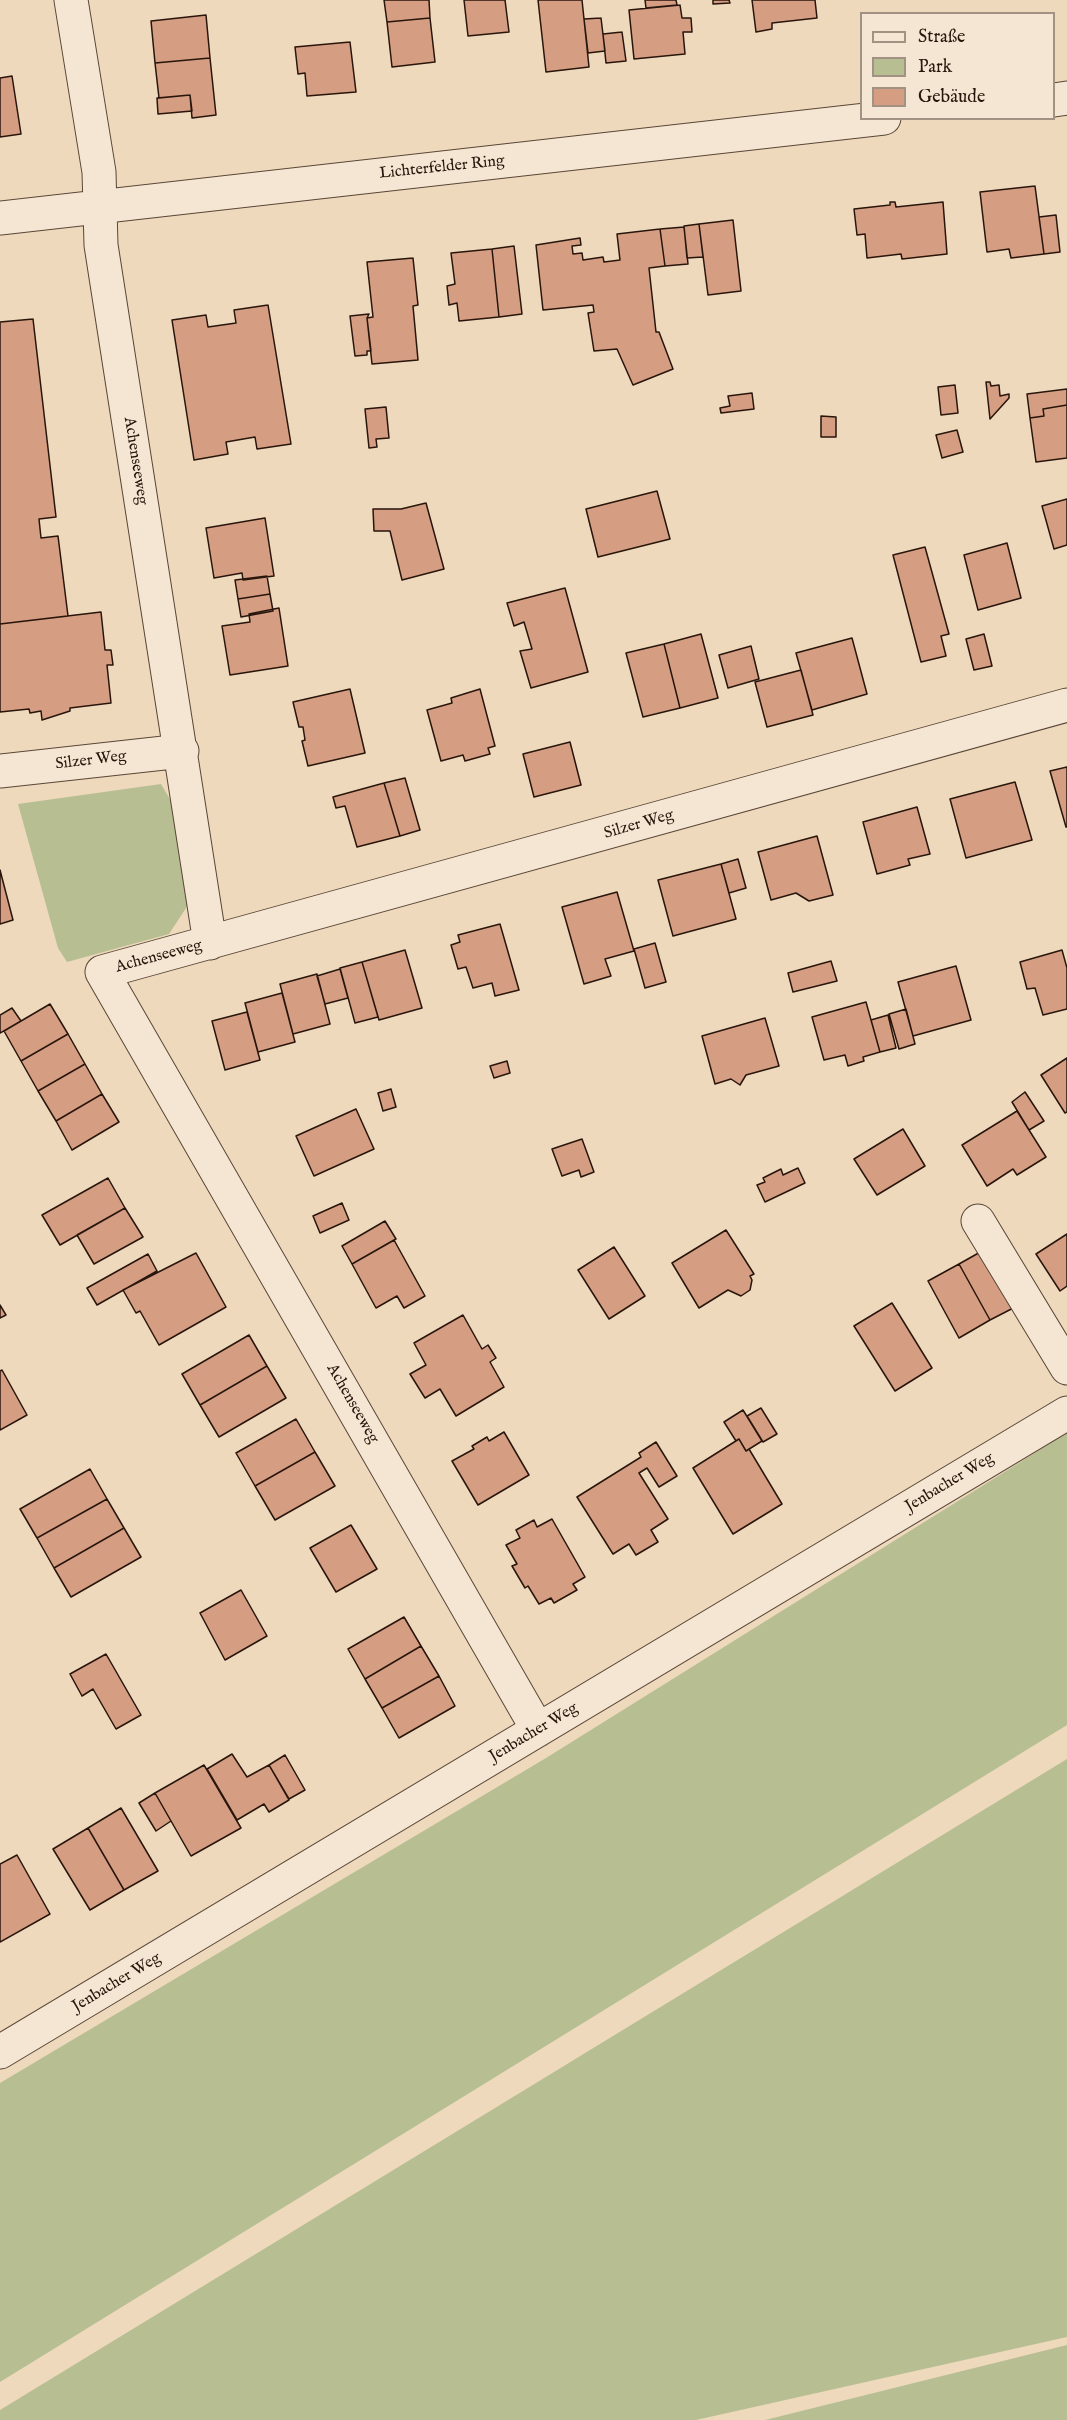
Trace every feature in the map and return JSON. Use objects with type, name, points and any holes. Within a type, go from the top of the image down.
[{"type":"street","name":"Achenseeweg","points":[[71,0],[99,172],[101,245],[182,751],[210,943],[102,972],[538,1731]]},
{"type":"street","name":"Lichterfelder Ring","points":[[0,218],[866,120]]},
{"type":"street","name":"Silzer Weg","points":[[210,943],[1067,705]]},
{"type":"street","name":"Silzer Weg","points":[[0,771],[182,751]]},
{"type":"street","points":[[978,1221],[1067,1368]]},
{"type":"street","name":"Jenbacher Weg","points":[[0,2052],[1067,1413]]},
{"type":"green space","points":[[161,784],[171,801],[188,905],[169,934],[67,962],[58,948],[18,804]]},
{"type":"green space","points":[[1067,1433],[1067,1725],[0,2382],[0,2083],[546,1758]]},
{"type":"green space","points":[[1067,1759],[1067,2337],[696,2420],[0,2420],[0,2410]]},
{"type":"green space","points":[[1067,2345],[1067,2420],[765,2420]]},
{"type":"building","points":[[384,0],[429,0],[430,18],[387,22]]},
{"type":"building","points":[[464,0],[505,0],[509,32],[468,36]]},
{"type":"building","points":[[538,0],[582,0],[589,67],[546,72]]},
{"type":"building","points":[[645,0],[676,0],[677,5],[646,8]]},
{"type":"building","points":[[713,0],[729,0],[730,3],[713,4]]},
{"type":"building","points":[[752,0],[815,0],[817,18],[772,23],[772,29],[756,32]]},
{"type":"building","points":[[680,5],[682,18],[691,18],[692,32],[683,32],[685,54],[634,59],[629,10]]},
{"type":"building","points":[[206,15],[210,58],[155,63],[151,21]]},
{"type":"building","points":[[430,18],[435,62],[392,67],[387,22]]},
{"type":"building","points":[[601,18],[605,51],[588,53],[584,19]]},
{"type":"building","points":[[622,32],[626,61],[606,63],[603,34]]},
{"type":"building","points":[[350,42],[356,92],[307,96],[305,73],[298,74],[295,47]]},
{"type":"building","points":[[210,58],[216,115],[192,118],[190,95],[159,98],[155,63]]},
{"type":"building","points":[[12,76],[21,134],[0,137],[0,78]]},
{"type":"building","points":[[190,95],[192,111],[158,114],[157,98]]},
{"type":"building","points":[[1035,186],[1044,254],[1011,258],[1009,249],[987,252],[980,192]]},
{"type":"building","points":[[890,202],[895,202],[896,207],[943,202],[947,254],[902,259],[901,254],[867,258],[865,234],[857,235],[854,209],[890,205]]},
{"type":"building","points":[[1056,215],[1060,252],[1044,254],[1039,217]]},
{"type":"building","points":[[733,220],[741,291],[708,295],[699,224]]},
{"type":"building","points":[[699,224],[703,257],[687,258],[684,226]]},
{"type":"building","points":[[684,227],[688,264],[665,266],[660,229]]},
{"type":"building","points":[[660,229],[665,266],[649,268],[656,332],[659,332],[673,369],[633,385],[617,349],[594,351],[588,313],[594,312],[593,305],[543,310],[536,245],[580,238],[581,245],[572,246],[573,254],[582,253],[583,260],[603,257],[604,262],[620,260],[617,234]]},
{"type":"building","points":[[514,246],[522,314],[499,317],[492,249]]},
{"type":"building","points":[[492,249],[499,317],[459,321],[457,303],[449,305],[447,286],[455,284],[451,253]]},
{"type":"building","points":[[413,258],[418,305],[413,306],[418,360],[372,364],[367,318],[373,317],[367,262]]},
{"type":"building","points":[[268,305],[291,444],[257,449],[255,437],[226,442],[228,454],[194,460],[172,320],[206,315],[208,327],[236,323],[234,310]]},
{"type":"building","points":[[369,314],[367,318],[371,351],[367,351],[367,355],[355,356],[350,316]]},
{"type":"building","points":[[33,319],[56,517],[39,519],[41,538],[58,536],[68,616],[0,624],[0,322]]},
{"type":"building","points":[[986,382],[990,382],[991,386],[999,385],[1000,396],[1009,394],[1009,398],[990,419]]},
{"type":"building","points":[[955,385],[958,413],[941,415],[938,387]]},
{"type":"building","points":[[1067,389],[1067,405],[1043,409],[1044,416],[1030,418],[1027,394]]},
{"type":"building","points":[[752,393],[754,409],[721,413],[720,408],[730,406],[728,396]]},
{"type":"building","points":[[1067,405],[1067,458],[1036,462],[1030,418],[1044,416],[1043,409]]},
{"type":"building","points":[[386,407],[389,438],[376,439],[377,447],[369,448],[365,409]]},
{"type":"building","points":[[821,416],[836,417],[836,437],[821,437]]},
{"type":"building","points":[[957,430],[963,452],[942,458],[936,435]]},
{"type":"building","points":[[657,491],[670,539],[598,557],[586,509]]},
{"type":"building","points":[[1067,499],[1067,545],[1054,549],[1042,506]]},
{"type":"building","points":[[426,503],[444,569],[402,580],[390,531],[374,531],[373,509],[401,509]]},
{"type":"building","points":[[265,518],[274,576],[243,580],[242,573],[214,578],[206,528]]},
{"type":"building","points":[[1007,543],[1021,598],[978,610],[964,555]]},
{"type":"building","points":[[925,547],[949,634],[941,636],[946,656],[921,662],[893,555]]},
{"type":"building","points":[[267,576],[270,594],[238,599],[235,580]]},
{"type":"building","points":[[565,588],[588,672],[531,688],[520,651],[532,649],[524,622],[514,626],[507,603]]},
{"type":"building","points":[[270,594],[273,611],[241,617],[238,599]]},
{"type":"building","points":[[279,608],[288,666],[230,675],[222,626],[250,622],[249,614]]},
{"type":"building","points":[[101,612],[105,650],[111,650],[113,665],[107,665],[111,703],[70,708],[70,711],[42,720],[41,711],[30,713],[29,709],[0,712],[0,624]]},
{"type":"building","points":[[701,634],[718,698],[680,708],[664,644]]},
{"type":"building","points":[[984,634],[992,666],[974,670],[966,639]]},
{"type":"building","points":[[852,638],[867,694],[812,710],[796,653]]},
{"type":"building","points":[[664,644],[680,708],[643,717],[626,653]]},
{"type":"building","points":[[751,646],[759,679],[728,688],[719,655]]},
{"type":"building","points":[[801,670],[813,715],[767,727],[755,682]]},
{"type":"building","points":[[350,689],[365,753],[308,766],[302,741],[305,740],[303,727],[299,727],[293,702]]},
{"type":"building","points":[[480,689],[495,746],[488,748],[490,754],[465,761],[463,755],[441,761],[427,710],[452,703],[451,698]]},
{"type":"building","points":[[570,742],[581,785],[534,797],[523,754]]},
{"type":"building","points":[[1067,767],[1067,827],[1066,827],[1050,771]]},
{"type":"building","points":[[405,778],[420,830],[400,836],[384,783]]},
{"type":"building","points":[[1015,782],[1032,840],[966,858],[950,799]]},
{"type":"building","points":[[384,783],[400,836],[357,847],[345,806],[336,808],[333,797]]},
{"type":"building","points":[[917,807],[930,854],[908,859],[910,865],[877,874],[863,822]]},
{"type":"building","points":[[817,836],[833,895],[809,901],[796,893],[771,900],[758,852]]},
{"type":"building","points":[[738,859],[746,888],[729,893],[721,864]]},
{"type":"building","points":[[721,864],[736,919],[673,936],[658,880]]},
{"type":"building","points":[[0,870],[13,920],[0,924]]},
{"type":"building","points":[[617,892],[634,951],[605,959],[611,976],[584,984],[562,907]]},
{"type":"building","points":[[500,924],[519,990],[495,996],[492,983],[473,988],[466,967],[458,969],[451,945],[460,942],[458,935]]},
{"type":"building","points":[[655,943],[666,982],[645,988],[634,949]]},
{"type":"building","points":[[405,950],[422,1008],[379,1020],[362,962]]},
{"type":"building","points":[[1062,950],[1067,968],[1067,1009],[1043,1015],[1035,988],[1027,989],[1020,962]]},
{"type":"building","points":[[831,961],[837,981],[793,992],[788,973]]},
{"type":"building","points":[[362,962],[378,1017],[355,1023],[340,968]]},
{"type":"building","points":[[956,966],[971,1020],[913,1036],[898,982]]},
{"type":"building","points":[[340,969],[348,998],[325,1004],[317,976]]},
{"type":"building","points":[[317,974],[330,1024],[293,1034],[280,984]]},
{"type":"building","points":[[282,993],[295,1042],[258,1052],[245,1003]]},
{"type":"building","points":[[866,1002],[880,1052],[863,1057],[864,1061],[848,1066],[845,1055],[824,1060],[812,1017]]},
{"type":"building","points":[[50,1004],[68,1034],[21,1061],[4,1031]]},
{"type":"building","points":[[12,1008],[21,1021],[0,1033],[0,1015]]},
{"type":"building","points":[[906,1009],[915,1044],[899,1049],[889,1014]]},
{"type":"building","points":[[247,1012],[260,1060],[225,1070],[212,1021]]},
{"type":"building","points":[[888,1015],[896,1048],[880,1052],[871,1020]]},
{"type":"building","points":[[765,1018],[779,1066],[746,1075],[740,1085],[731,1079],[715,1084],[702,1036]]},
{"type":"building","points":[[68,1034],[85,1064],[38,1091],[21,1061]]},
{"type":"building","points":[[1067,1058],[1067,1112],[1065,1113],[1041,1075]]},
{"type":"building","points":[[507,1061],[510,1073],[494,1078],[490,1066]]},
{"type":"building","points":[[85,1064],[102,1094],[56,1121],[38,1091]]},
{"type":"building","points":[[391,1089],[396,1107],[383,1111],[378,1093]]},
{"type":"building","points":[[1025,1092],[1044,1121],[1029,1130],[1012,1102]]},
{"type":"building","points":[[102,1094],[119,1122],[72,1150],[56,1121]]},
{"type":"building","points":[[356,1109],[374,1149],[314,1176],[296,1136]]},
{"type":"building","points":[[1017,1111],[1046,1157],[1017,1175],[1013,1169],[987,1186],[962,1145]]},
{"type":"building","points":[[903,1129],[925,1166],[877,1195],[854,1159]]},
{"type":"building","points":[[582,1139],[594,1172],[581,1177],[579,1170],[562,1176],[552,1149]]},
{"type":"building","points":[[798,1168],[805,1183],[765,1202],[757,1185],[765,1182],[763,1178],[781,1169],[783,1175]]},
{"type":"building","points":[[108,1178],[125,1208],[60,1245],[42,1215]]},
{"type":"building","points":[[342,1203],[349,1220],[320,1233],[313,1216]]},
{"type":"building","points":[[125,1208],[143,1237],[94,1264],[77,1235]]},
{"type":"building","points":[[385,1221],[396,1239],[352,1264],[342,1246]]},
{"type":"building","points":[[726,1230],[754,1274],[750,1276],[752,1280],[750,1290],[741,1296],[728,1290],[699,1308],[672,1263]]},
{"type":"building","points":[[1067,1234],[1067,1286],[1060,1291],[1036,1254]]},
{"type":"building","points":[[394,1240],[425,1296],[404,1308],[397,1296],[376,1308],[352,1264]]},
{"type":"building","points":[[991,1246],[1023,1303],[990,1320],[959,1264]]},
{"type":"building","points":[[614,1247],[645,1296],[609,1319],[578,1270]]},
{"type":"building","points":[[196,1253],[226,1307],[159,1345],[140,1311],[136,1313],[123,1290]]},
{"type":"building","points":[[148,1254],[157,1271],[97,1305],[87,1288]]},
{"type":"building","points":[[959,1264],[990,1320],[959,1338],[928,1281]]},
{"type":"building","points":[[892,1303],[932,1368],[895,1391],[854,1326]]},
{"type":"building","points":[[0,1305],[6,1315],[0,1318]]},
{"type":"building","points":[[463,1315],[482,1349],[488,1345],[496,1358],[490,1362],[504,1387],[456,1416],[440,1389],[425,1398],[410,1374],[426,1365],[414,1343]]},
{"type":"building","points":[[249,1335],[267,1366],[200,1405],[182,1374]]},
{"type":"building","points":[[267,1366],[286,1398],[219,1437],[200,1405]]},
{"type":"building","points":[[2,1370],[27,1415],[0,1430],[0,1371]]},
{"type":"building","points":[[761,1408],[777,1434],[763,1442],[747,1416]]},
{"type":"building","points":[[743,1410],[762,1441],[746,1451],[739,1439],[736,1441],[724,1422]]},
{"type":"building","points":[[296,1419],[315,1452],[255,1486],[236,1453]]},
{"type":"building","points":[[504,1432],[529,1475],[478,1505],[452,1461],[474,1449],[472,1446],[487,1437],[489,1441]]},
{"type":"building","points":[[739,1439],[746,1451],[749,1449],[782,1504],[733,1534],[693,1468]]},
{"type":"building","points":[[656,1442],[677,1476],[659,1487],[647,1468],[639,1473],[668,1519],[651,1530],[658,1542],[636,1555],[629,1544],[613,1554],[577,1497],[641,1457],[639,1453]]},
{"type":"building","points":[[315,1452],[335,1486],[275,1520],[255,1486]]},
{"type":"building","points":[[90,1469],[107,1499],[37,1538],[20,1509]]},
{"type":"building","points":[[107,1499],[124,1528],[54,1568],[37,1538]]},
{"type":"building","points":[[552,1519],[585,1577],[573,1584],[577,1590],[554,1603],[551,1598],[539,1604],[528,1586],[525,1588],[512,1566],[517,1564],[506,1545],[520,1538],[516,1530],[534,1520],[537,1527]]},
{"type":"building","points":[[351,1525],[377,1569],[336,1592],[310,1548]]},
{"type":"building","points":[[124,1528],[141,1557],[71,1597],[54,1568]]},
{"type":"building","points":[[241,1590],[267,1636],[225,1660],[200,1613]]},
{"type":"building","points":[[404,1617],[421,1646],[365,1679],[348,1649]]},
{"type":"building","points":[[421,1646],[439,1676],[382,1708],[365,1679]]},
{"type":"building","points":[[106,1654],[141,1715],[116,1729],[93,1689],[82,1696],[70,1674]]},
{"type":"building","points":[[439,1676],[455,1706],[399,1738],[382,1708]]},
{"type":"building","points":[[232,1754],[247,1777],[269,1765],[289,1800],[269,1812],[264,1804],[237,1820],[207,1769]]},
{"type":"building","points":[[285,1755],[305,1790],[289,1799],[269,1765]]},
{"type":"building","points":[[204,1765],[241,1828],[191,1856],[155,1793]]},
{"type":"building","points":[[155,1793],[171,1821],[156,1831],[139,1803]]},
{"type":"building","points":[[121,1808],[158,1871],[124,1890],[88,1828]]},
{"type":"building","points":[[88,1828],[124,1890],[90,1910],[53,1849]]},
{"type":"building","points":[[17,1855],[50,1914],[0,1942],[0,1864]]}]
